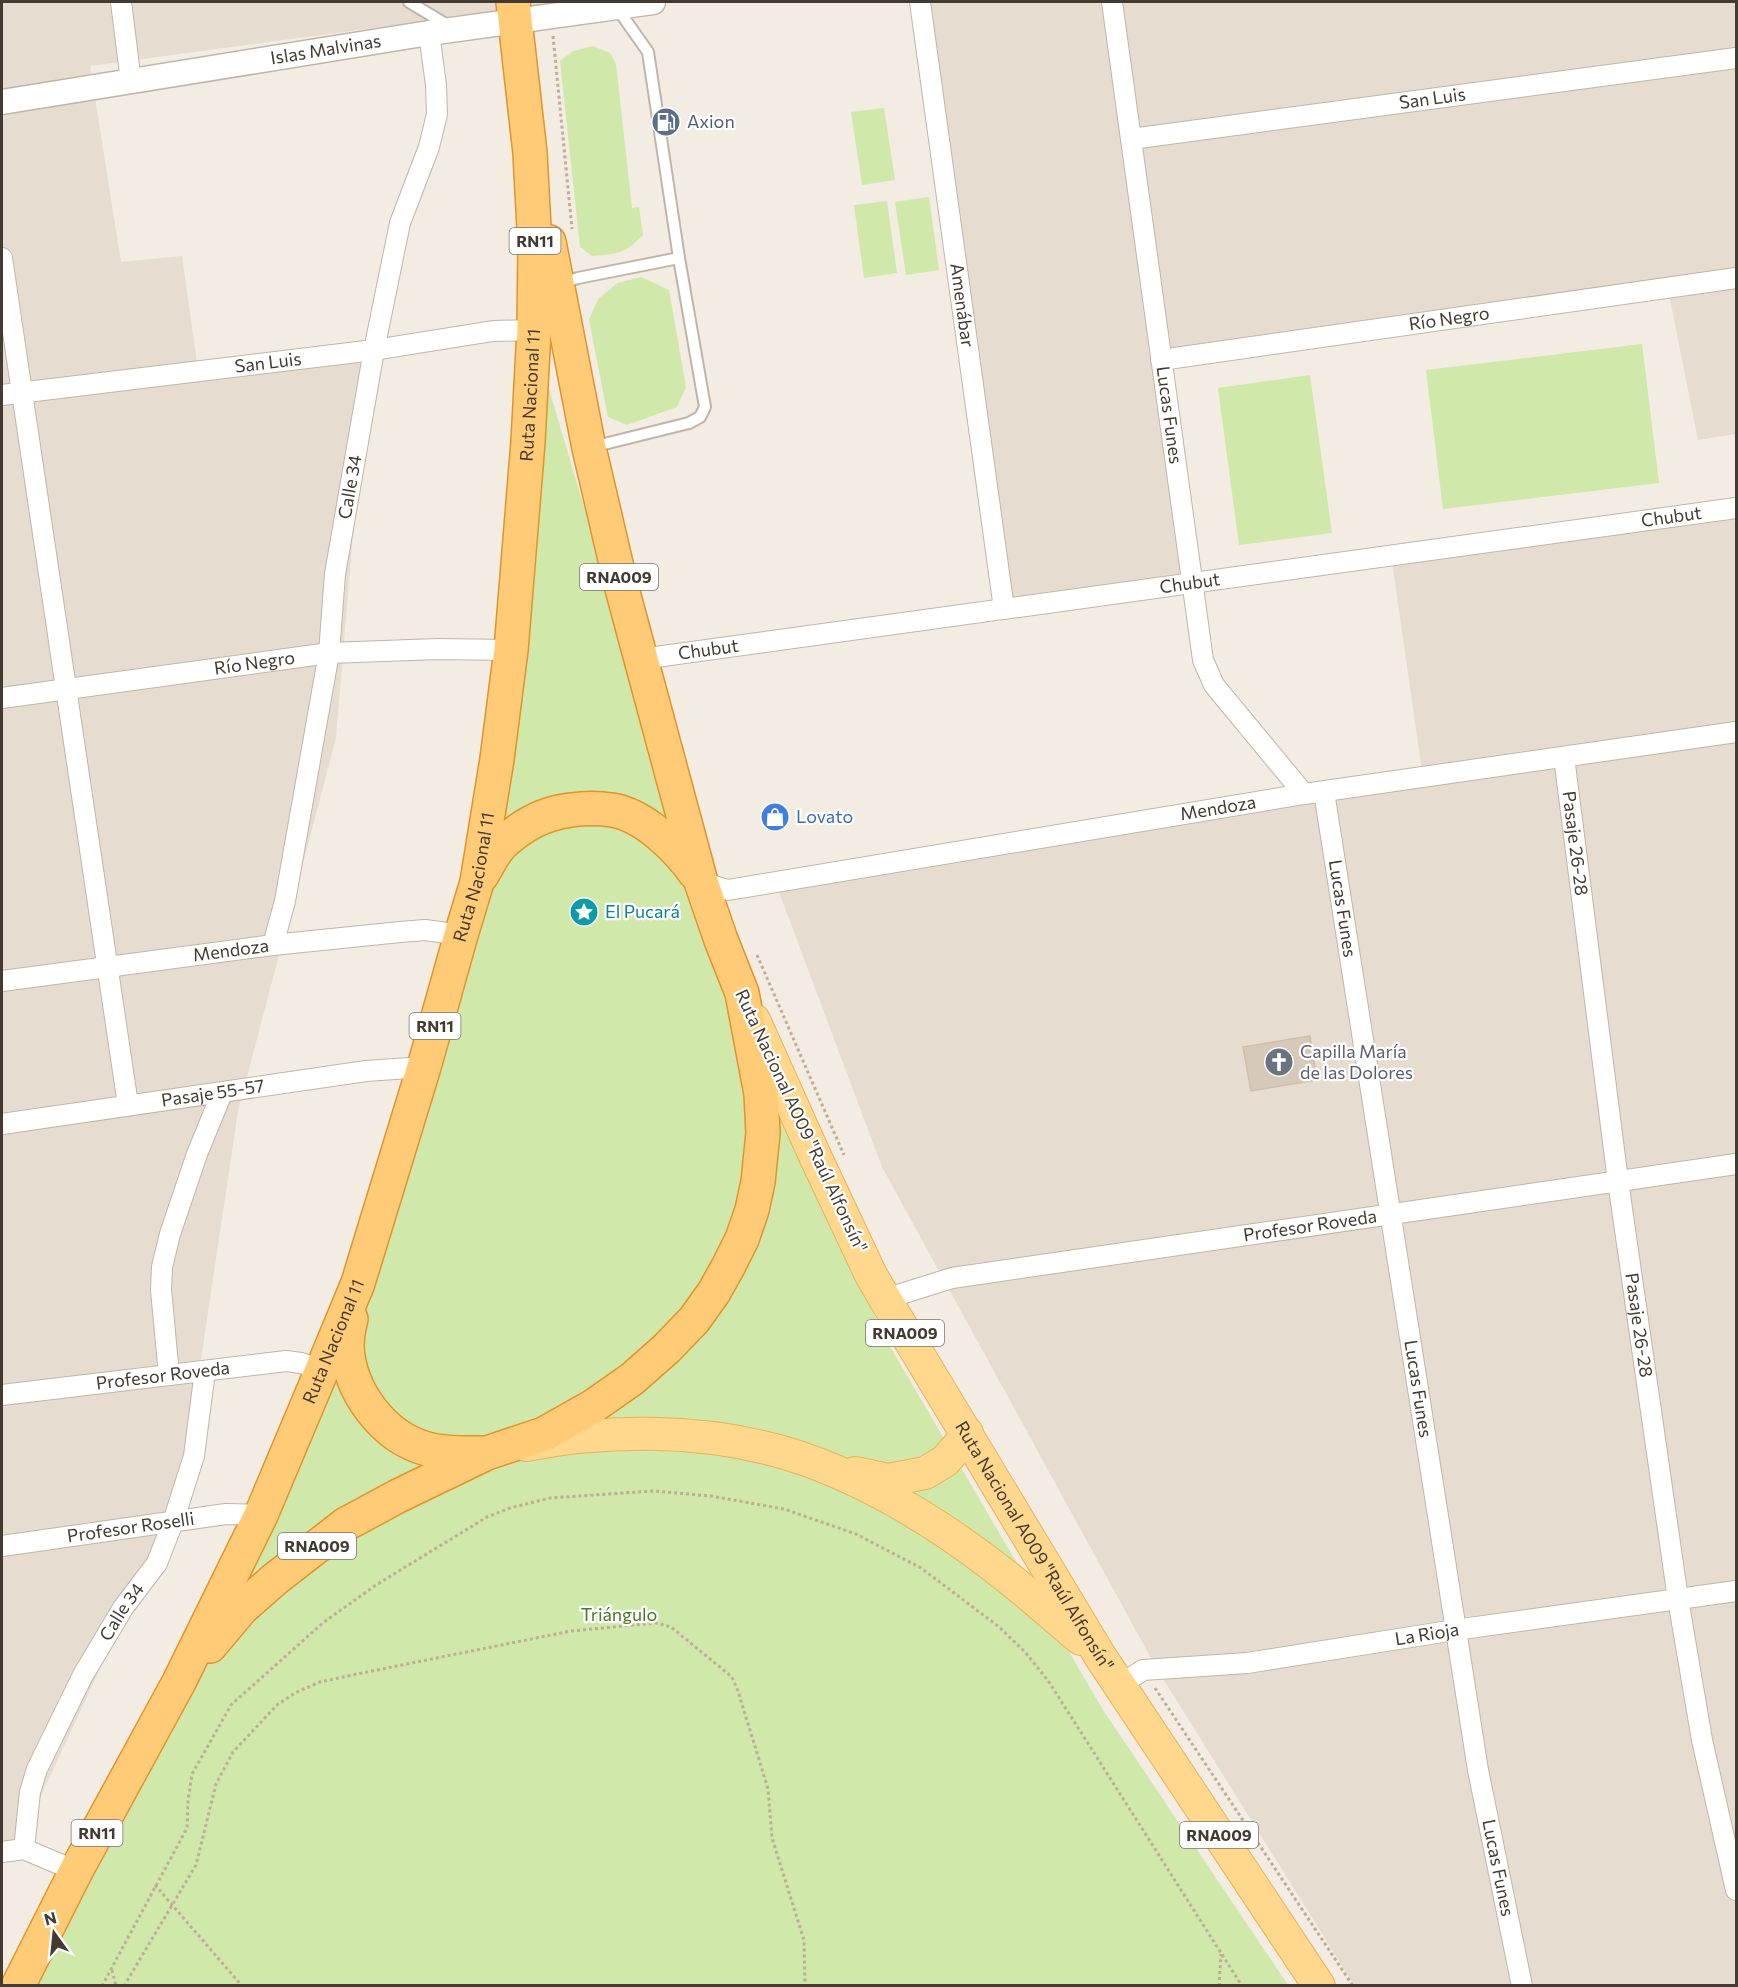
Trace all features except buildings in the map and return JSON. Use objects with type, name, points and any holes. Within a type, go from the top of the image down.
[{"type":"highway","name":"Ruta Nacional 11","points":[[179,1682],[261,1515],[358,1283],[424,1067],[477,882],[497,759],[511,650],[528,442],[534,330],[535,248],[530,153],[514,11]]},
{"type":"highway","name":"Ruta Nacional A009 \"Raúl Alfonsín\"","points":[[530,153],[589,448],[621,585],[701,882],[742,993]]},
{"type":"highway","name":"RNA009","points":[[477,882],[500,846],[523,826],[555,812],[587,808],[614,810],[656,831],[686,861],[701,882]]},
{"type":"highway","name":"RNA009","points":[[179,1682],[242,1608],[275,1579],[346,1524],[487,1453],[544,1434],[592,1407],[632,1379],[694,1320],[714,1292],[742,1239],[758,1182],[763,1133],[760,1094],[742,993]]},
{"type":"highway","name":"RNA009","points":[[358,1283],[347,1346],[351,1369],[360,1393],[376,1417],[397,1435],[426,1449],[487,1453]]},
{"type":"highway","name":"RN11","points":[[18,1986],[76,1871],[179,1682]]},
{"type":"main road","name":"Ruta Nacional A009 \"Raúl Alfonsín\"","points":[[742,993],[871,1275],[1100,1656],[1132,1678],[1319,1986]]},
{"type":"main road","points":[[818,1466],[888,1480],[925,1473],[945,1461],[960,1444],[966,1433]]},
{"type":"main road","name":"RNA009","points":[[487,1453],[540,1443],[600,1436],[657,1435],[709,1438],[780,1452],[862,1485],[938,1527],[998,1569],[1100,1656]]},
{"type":"street","points":[[121,2],[131,82]]},
{"type":"street","name":"Islas Malvinas","points":[[2,102],[455,30],[514,11],[550,15],[615,4],[653,2]]},
{"type":"street","name":"Amenábar","points":[[920,2],[1004,609]]},
{"type":"street","name":"Lucas Funes","points":[[1112,2],[1203,660],[1214,686],[1304,794]]},
{"type":"street","name":"Calle 34","points":[[273,945],[285,901],[329,653],[335,574],[374,350],[400,223],[429,147],[437,114],[436,85],[429,33]]},
{"type":"street","name":"San Luis","points":[[1131,139],[1737,58]]},
{"type":"street","points":[[2,258],[11,393],[66,689],[129,1106]]},
{"type":"street","name":"Río Negro","points":[[1161,360],[1737,278]]},
{"type":"street","name":"San Luis","points":[[11,393],[374,350],[493,331],[534,330]]},
{"type":"street","name":"Chubut","points":[[641,659],[1737,508]]},
{"type":"street","name":"Río Negro","points":[[2,698],[329,653],[511,650]]},
{"type":"street","name":"Mendoza","points":[[701,882],[728,890],[1304,794],[1737,732]]},
{"type":"street","name":"Pasaje 26-28","points":[[1564,757],[1618,1180],[1678,1599],[1702,1740],[1737,1890]]},
{"type":"street","name":"Lucas Funes","points":[[1324,792],[1478,1770],[1522,1986]]},
{"type":"street","name":"Mendoza","points":[[2,981],[273,945],[425,930],[460,935]]},
{"type":"street","name":"Pasaje 55-57","points":[[2,1124],[366,1071],[424,1067]]},
{"type":"street","points":[[169,1375],[161,1290],[162,1267],[170,1234],[197,1154],[222,1093]]},
{"type":"street","name":"Profesor Roveda","points":[[885,1299],[952,1278],[1737,1164]]},
{"type":"street","name":"Profesor Roveda","points":[[2,1395],[286,1362],[301,1363],[322,1370]]},
{"type":"street","name":"Calle 34","points":[[24,1849],[30,1792],[37,1769],[83,1675],[123,1608],[157,1563],[173,1522],[194,1456],[205,1371]]},
{"type":"street","name":"Profesor Roselli","points":[[2,1546],[226,1514],[261,1515]]},
{"type":"street","name":"La Rioja","points":[[1132,1678],[1737,1591]]},
{"type":"street","points":[[2,1852],[24,1849],[76,1871]]},
{"type":"lane","points":[[409,2],[455,30]]},
{"type":"lane","points":[[589,448],[690,423],[700,417],[705,407],[679,258],[648,52],[615,4]]},
{"type":"lane","points":[[557,284],[679,258]]},
{"type":"path","points":[[550,15],[572,230]]},
{"type":"path","points":[[756,953],[848,1164]]},
{"type":"path","points":[[102,1986],[187,1828],[192,1774],[231,1705],[324,1622],[376,1585],[487,1517],[510,1508],[550,1498],[653,1491],[711,1496],[784,1509],[856,1534],[921,1568],[998,1626],[1026,1653],[1049,1682],[1242,1986]]},
{"type":"path","points":[[124,1986],[196,1864],[216,1784],[232,1752],[278,1704],[297,1692],[320,1682],[338,1678],[570,1631],[656,1623],[671,1628],[732,1677],[738,1691],[768,1789],[772,1838],[804,1940],[805,1986]]},
{"type":"path","points":[[1132,1678],[1353,1986]]},
{"type":"path","points":[[155,1885],[242,1986]]},
{"type":"path","points":[[1219,1986],[1221,1953]]},
{"type":"path","points":[[111,1968],[116,1986]]},
{"type":"shaded area","points":[[2,2],[566,2],[90,66],[121,262],[182,256],[197,363],[369,342],[336,738],[238,1111],[181,1494],[14,1854],[2,1856]]},
{"type":"shaded area","points":[[926,2],[1736,2],[1736,434],[1698,440],[1667,284],[1165,358],[1195,572],[1012,598]]},
{"type":"shaded area","points":[[1736,510],[1736,1985],[1354,1985],[1157,1669],[882,1167],[779,892],[1321,798],[1424,785],[1391,555]]},
{"type":"green space","points":[[593,46],[610,53],[616,64],[632,208],[639,207],[643,235],[620,252],[592,256],[580,247],[560,61],[573,51]]},
{"type":"green space","points":[[884,108],[895,180],[862,185],[851,112]]},
{"type":"green space","points":[[929,197],[939,270],[906,275],[895,202]]},
{"type":"green space","points":[[887,201],[897,273],[864,278],[854,205]]},
{"type":"green space","points":[[641,277],[669,290],[686,387],[677,407],[627,425],[608,417],[589,320],[598,299],[618,283]]},
{"type":"green space","points":[[1642,344],[1659,483],[1443,509],[1426,370]]},
{"type":"green space","points":[[1310,375],[1332,533],[1239,545],[1218,388]]},
{"type":"green space","name":"Triángulo","points":[[547,382],[726,987],[885,1338],[1103,1710],[1288,1985],[18,1986],[261,1515],[461,935]]},
{"type":"place","name":"Axion","points":[[666,122]]},
{"type":"place","name":"Lovato","points":[[775,817]]},
{"type":"place","name":"El Pucará","points":[[584,912]]},
{"type":"place","name":"Capilla María de las Dolores","points":[[1279,1062]]}]
